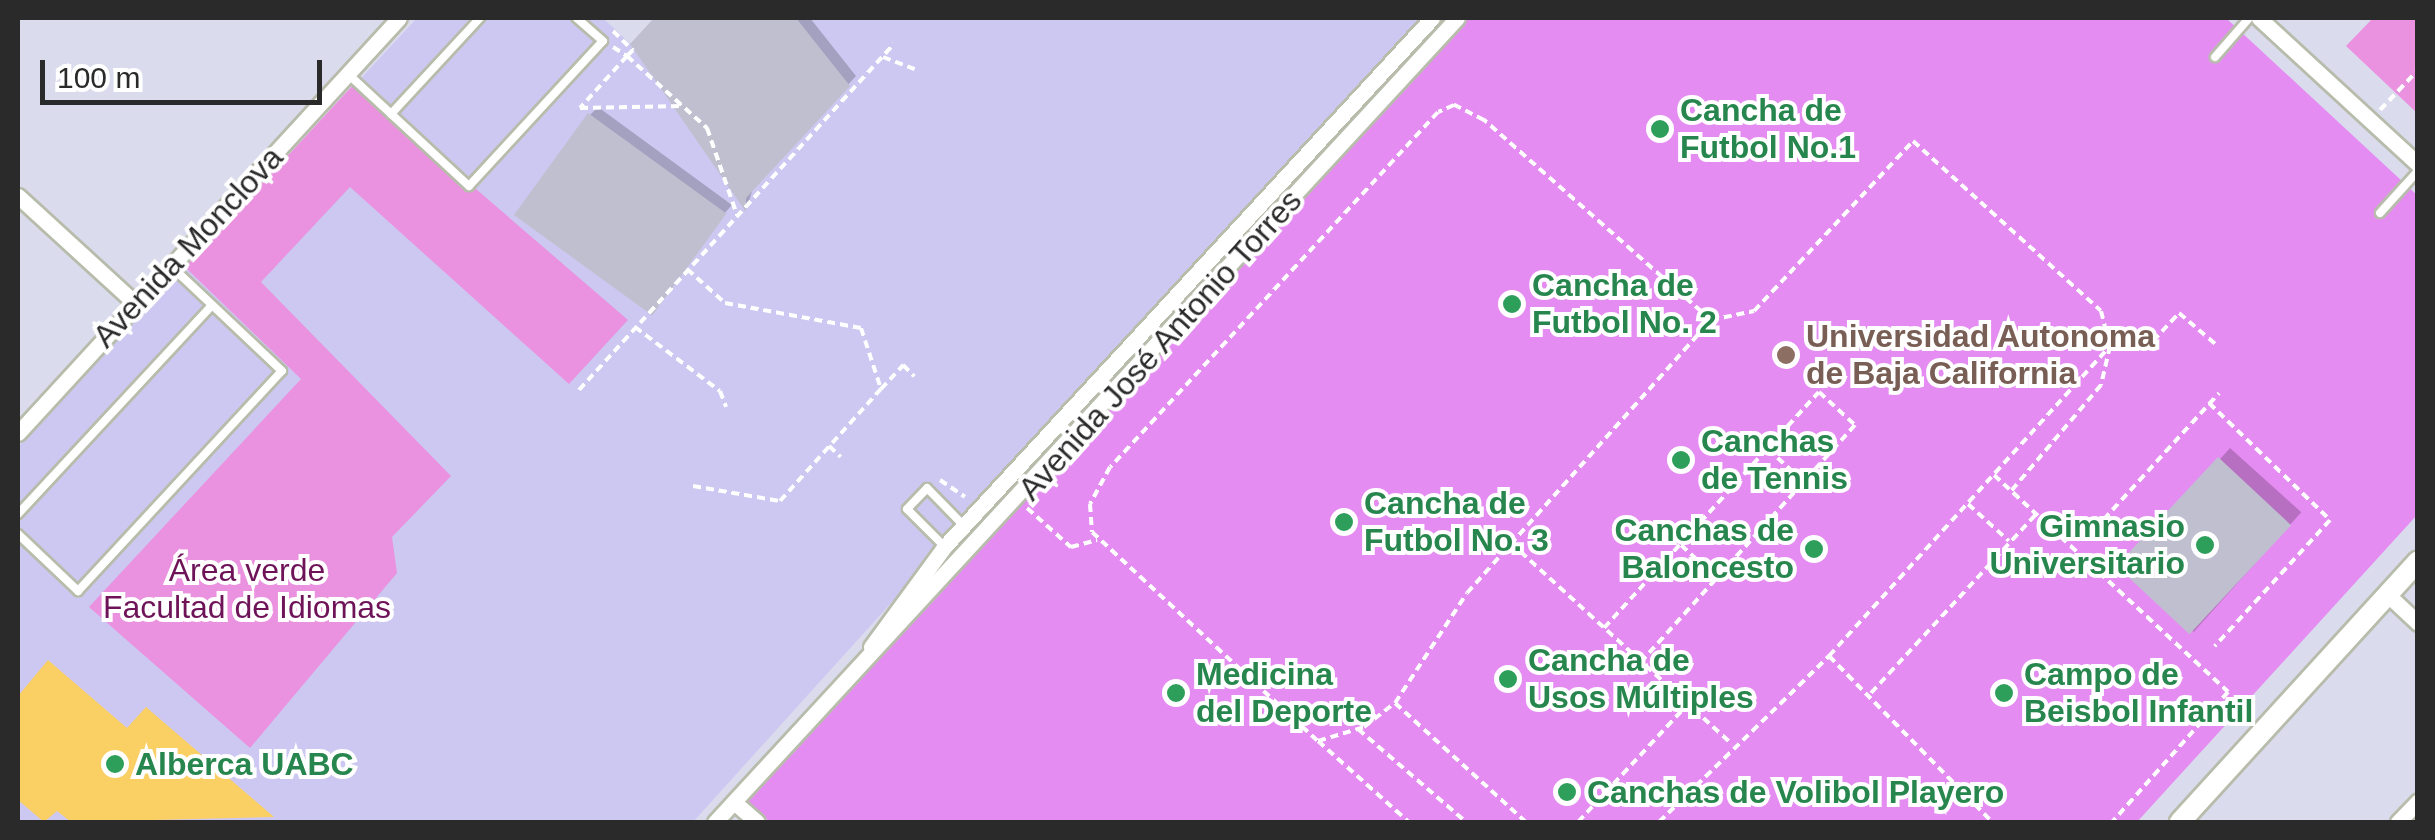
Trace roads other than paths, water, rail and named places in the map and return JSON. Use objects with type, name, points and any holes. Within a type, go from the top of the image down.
[{"type":"street","name":"Avenida Monclova","points":[[21,422],[136,304],[399,18]]},
{"type":"street","name":"Avenida José Antonio Torres","points":[[860,669],[944,546],[1432,18]]},
{"type":"street","name":"Avenida José Antonio Torres","points":[[715,822],[980,542],[1457,18]]},
{"type":"street","points":[[2259,18],[2418,168]]},
{"type":"street","points":[[1288,171],[1306,184]]},
{"type":"street","points":[[18,196],[136,304]]},
{"type":"street","points":[[1140,332],[1158,345]]},
{"type":"street","points":[[2180,822],[2418,561]]},
{"type":"street","points":[[2388,595],[2418,623]]},
{"type":"street","points":[[2398,822],[2418,801]]},
{"type":"street","points":[[734,802],[757,822]]},
{"type":"lane","points":[[390,114],[480,18]]},
{"type":"lane","points":[[348,74],[470,186],[603,41],[578,18]]},
{"type":"lane","points":[[2214,57],[2249,18]]},
{"type":"lane","points":[[2380,213],[2418,168]]},
{"type":"lane","points":[[18,534],[78,591],[282,371],[171,266]]},
{"type":"lane","points":[[18,514],[212,305]]},
{"type":"lane","points":[[960,562],[907,509],[927,488],[980,542]]},
{"type":"place","name":"Cancha de Futbol No.1","points":[[1660,129]]},
{"type":"place","name":"Cancha de Futbol No. 2","points":[[1512,304]]},
{"type":"place","name":"Universidad Autonoma de Baja California","points":[[1786,355]]},
{"type":"place","name":"Canchas de Tennis","points":[[1681,460]]},
{"type":"place","name":"Cancha de Futbol No. 3","points":[[1344,522]]},
{"type":"place","name":"Gimnasio Universitario","points":[[2205,545]]},
{"type":"place","name":"Canchas de Baloncesto","points":[[1814,549]]},
{"type":"place","name":"Cancha de Usos Múltiples","points":[[1508,679]]},
{"type":"place","name":"Medicina del Deporte","points":[[1176,693]]},
{"type":"place","name":"Campo de Beisbol Infantil","points":[[2004,693]]},
{"type":"place","name":"Alberca UABC","points":[[115,764]]},
{"type":"place","name":"Canchas de Volibol Playero","points":[[1567,792]]},
{"type":"park label","name":"Área verde Facultad de Idiomas","points":[[247,590]]}]
